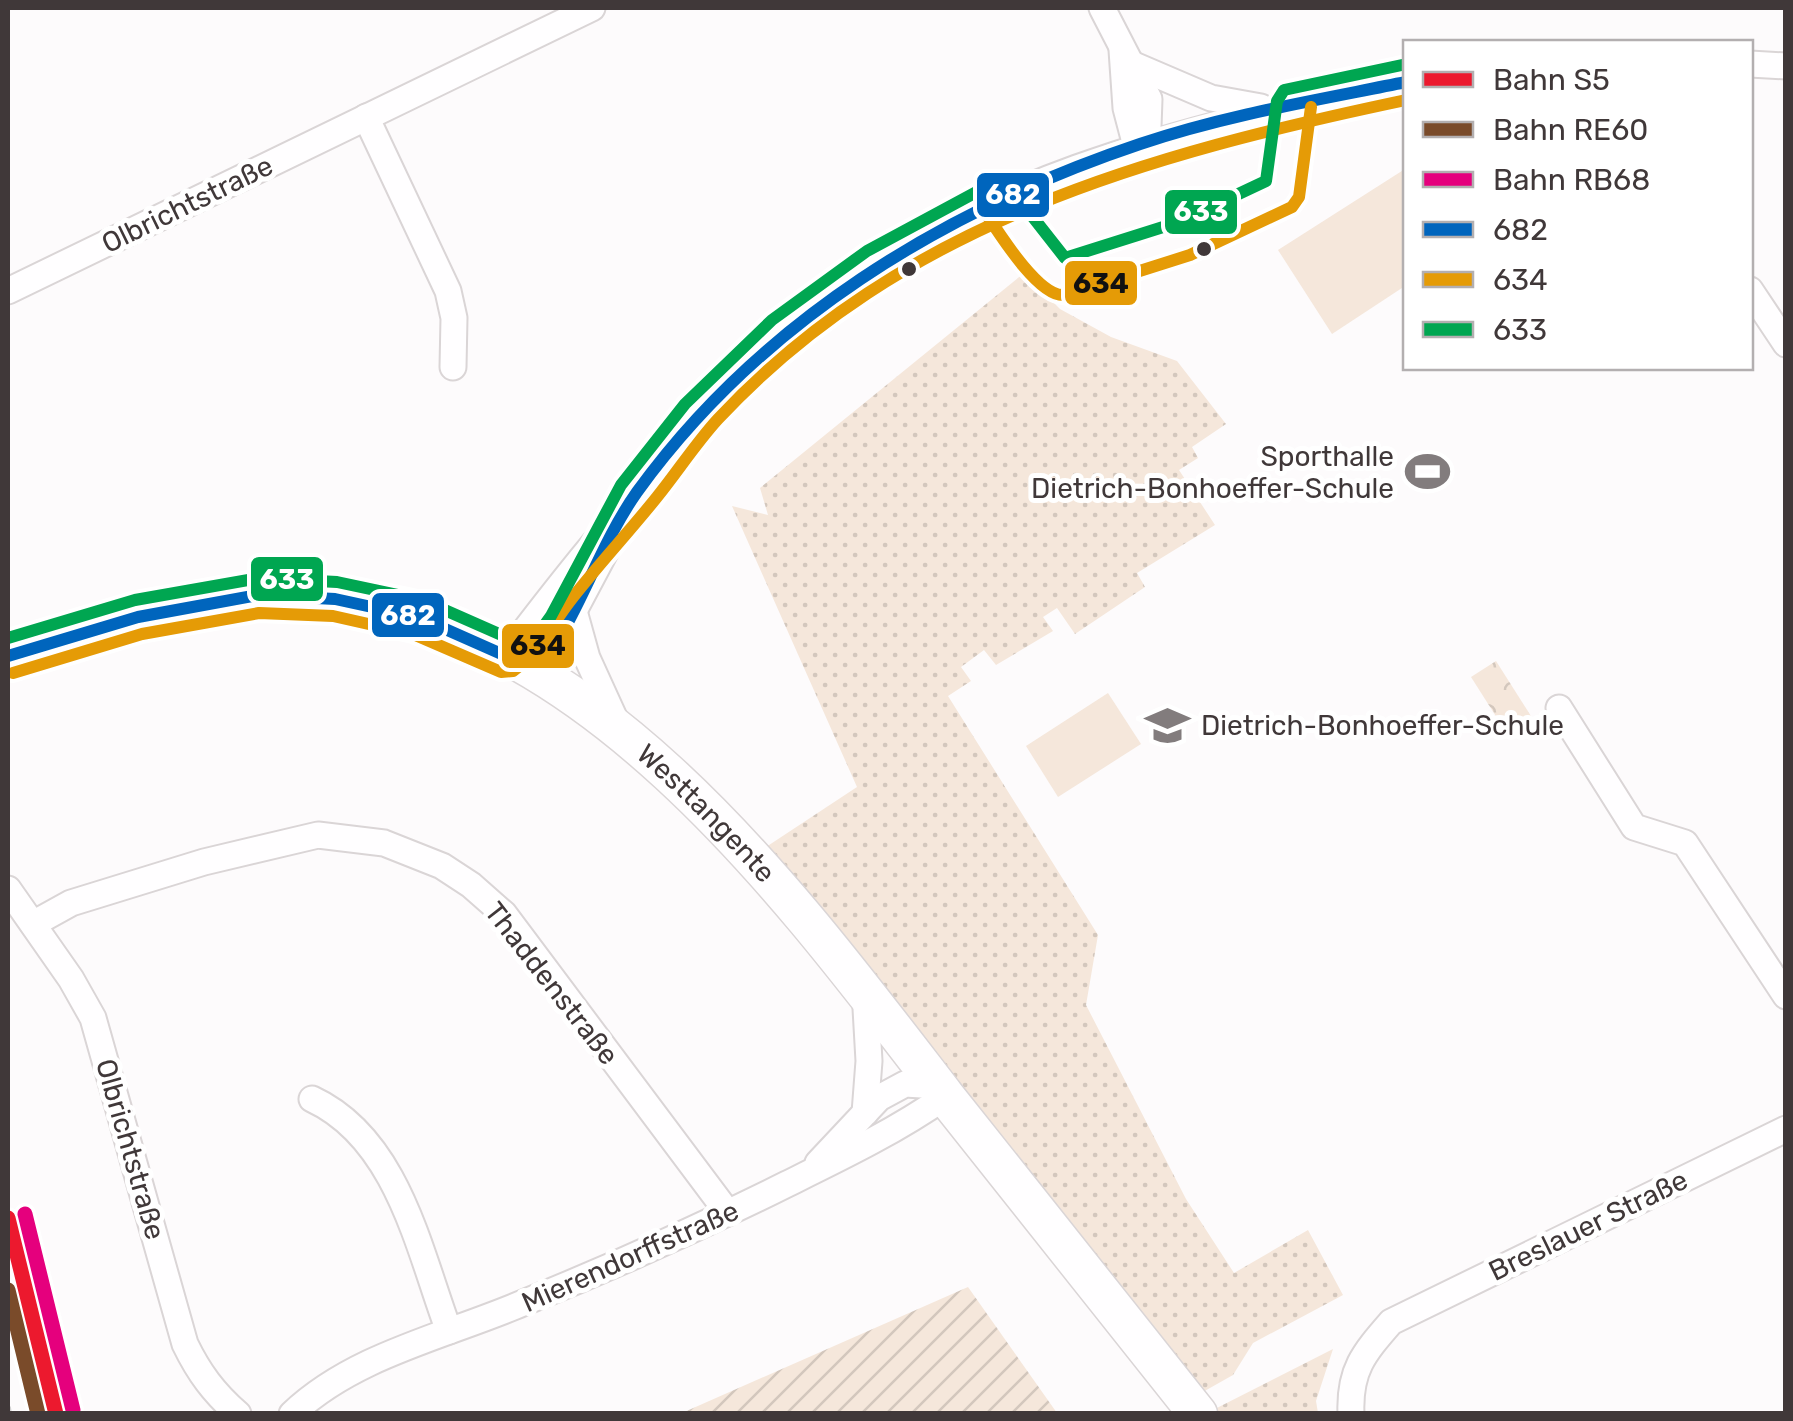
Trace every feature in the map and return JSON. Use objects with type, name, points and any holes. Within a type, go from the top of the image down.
[{"type":"main road","name":"Westtangente","points":[[8,656],[138,617],[258,595],[335,599],[418,617],[515,659],[618,726],[749,856],[865,991],[1198,1414]]},
{"type":"street","name":"Olbrichtstraße","points":[[8,291],[592,8]]},
{"type":"street","points":[[1102,8],[1128,58],[1126,108],[1139,145]]},
{"type":"street","points":[[1128,58],[1211,98],[1271,109]]},
{"type":"street","points":[[1753,64],[1786,66]]},
{"type":"street","points":[[515,659],[588,547],[710,405],[784,333],[876,265],[997,198],[1139,145],[1271,109],[1403,83]]},
{"type":"street","points":[[366,117],[448,290],[454,318],[453,367]]},
{"type":"street","points":[[1753,294],[1786,344]]},
{"type":"street","points":[[515,659],[553,643],[636,495]]},
{"type":"street","points":[[574,611],[587,658],[618,726]]},
{"type":"street","points":[[1559,708],[1634,827],[1686,843],[1786,996]]},
{"type":"street","name":"Thaddenstraße","points":[[33,924],[71,903],[204,862],[318,835],[384,843],[442,866],[504,914],[728,1213]]},
{"type":"street","name":"Olbrichtstraße","points":[[8,889],[71,979],[93,1018],[185,1344],[211,1389],[238,1414]]},
{"type":"street","points":[[865,991],[869,1061],[865,1113]]},
{"type":"street","name":"Mierendorffstraße","points":[[808,1174],[880,1098],[905,1084],[942,1091]]},
{"type":"street","name":"Mierendorffstraße","points":[[292,1414],[316,1391],[344,1374],[522,1304],[808,1174],[900,1127],[942,1091]]},
{"type":"street","points":[[312,1100],[346,1120],[364,1139],[396,1188],[448,1331]]},
{"type":"street","name":"Breslauer Straße","points":[[1351,1414],[1350,1391],[1360,1356],[1391,1322],[1786,1128]]},
{"type":"green space","points":[[1403,170],[1403,287],[1332,334],[1278,250]]},
{"type":"green space","points":[[1024,273],[1060,309],[1111,337],[1177,361],[1226,424],[1192,447],[1198,458],[1179,470],[1215,525],[1137,573],[1145,587],[1075,634],[1057,608],[1043,617],[1053,631],[996,665],[984,650],[961,667],[971,681],[948,696],[1098,935],[1086,1005],[1186,1199],[1234,1273],[1308,1230],[1343,1295],[1253,1343],[1233,1375],[1194,1397],[763,849],[857,787],[732,506],[768,515],[760,488]]},
{"type":"green space","points":[[1496,661],[1536,724],[1511,740],[1471,677]]},
{"type":"green space","points":[[1108,693],[1141,744],[1058,797],[1026,746]]},
{"type":"green space","points":[[968,1287],[1057,1413],[682,1413]]},
{"type":"green space","points":[[1333,1349],[1316,1401],[1318,1413],[1209,1412]]},
{"type":"railway","points":[[8,1408],[9,1414]]},
{"type":"rail line","name":"RB68","points":[[25,1214],[73,1410]]},
{"type":"rail line","name":"S5","points":[[8,1218],[56,1414]]},
{"type":"rail line","name":"RE60","points":[[8,1290],[38,1414]]},
{"type":"transit line","name":"633","points":[[8,638],[135,600],[259,578],[337,582],[422,600],[522,644],[541,630],[551,616],[621,485],[685,404],[772,320],[867,251],[995,182],[1010,188],[1065,258],[1179,222],[1266,181],[1277,101],[1284,90],[1402,65]]},
{"type":"transit line","name":"682","points":[[8,656],[138,617],[258,595],[335,599],[418,617],[524,664],[553,643],[566,626],[627,508],[686,431],[740,375],[798,325],[861,279],[996,202],[1140,144],[1238,116],[1403,83]]},
{"type":"transit line","name":"634","points":[[13,673],[142,634],[259,613],[333,616],[413,634],[501,672],[513,671],[537,648],[570,601],[718,419],[790,351],[868,293],[949,245],[1035,206],[1125,172],[1217,145],[1403,101]]},
{"type":"transit line","name":"634","points":[[983,209],[1031,274],[1054,293],[1064,295],[1190,255],[1292,207],[1299,197],[1311,107]]},
{"type":"place","name":"Sporthalle Dietrich-Bonhoeffer-Schule","points":[[1427,472]]},
{"type":"place","name":"Dietrich-Bonhoeffer-Schule","points":[[1168,725]]}]
